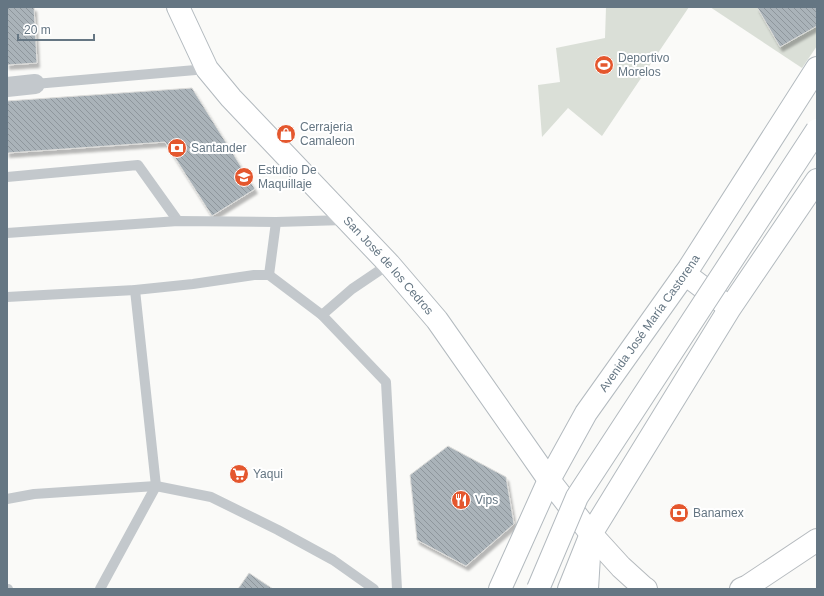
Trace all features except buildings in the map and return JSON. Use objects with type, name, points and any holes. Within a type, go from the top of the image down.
[{"type":"street","name":"San José de los Cedros","points":[[178,7],[207,69],[231,98],[389,264],[437,320],[549,480],[591,534],[621,567],[646,589]]},
{"type":"street","name":"Avenida José María Castorena","points":[[500,589],[549,480],[586,414],[685,274],[817,68]]},
{"type":"street","points":[[7,87],[35,84]]},
{"type":"street","points":[[538,589],[577,497],[817,130]]},
{"type":"street","points":[[569,589],[591,534],[730,308],[817,180]]},
{"type":"street","points":[[685,274],[730,308]]},
{"type":"street","points":[[587,589],[591,534]]},
{"type":"street","points":[[741,589],[748,586],[817,540]]},
{"type":"street","points":[[769,589],[817,558]]},
{"type":"lane","points":[[35,84],[207,69]]},
{"type":"lane","points":[[7,177],[138,165],[178,221]]},
{"type":"lane","points":[[7,233],[178,221],[276,222],[347,220]]},
{"type":"lane","points":[[269,275],[276,222]]},
{"type":"lane","points":[[322,315],[352,289],[389,264]]},
{"type":"lane","points":[[7,297],[135,290],[193,284],[254,275],[269,275],[322,315],[386,382],[397,589]]},
{"type":"lane","points":[[100,589],[156,486],[135,290]]},
{"type":"lane","points":[[7,499],[34,494],[156,486],[211,497],[278,530],[333,560],[374,589]]},
{"type":"shaded area","name":"Deportivo Morelos","points":[[606,7],[689,7],[602,136],[568,108],[542,137],[538,85],[560,82],[556,48],[605,38]]},
{"type":"shaded area","points":[[710,7],[817,7],[817,46],[802,68]]},
{"type":"place","name":"Deportivo Morelos","points":[[604,65]]},
{"type":"place","name":"Cerrajeria Camaleon","points":[[286,134]]},
{"type":"place","name":"Santander","points":[[177,148]]},
{"type":"place","name":"Estudio De Maquillaje","points":[[244,177]]},
{"type":"place","name":"Yaqui","points":[[239,474]]},
{"type":"place","name":"Vips","points":[[461,500]]},
{"type":"place","name":"Banamex","points":[[679,513]]}]
